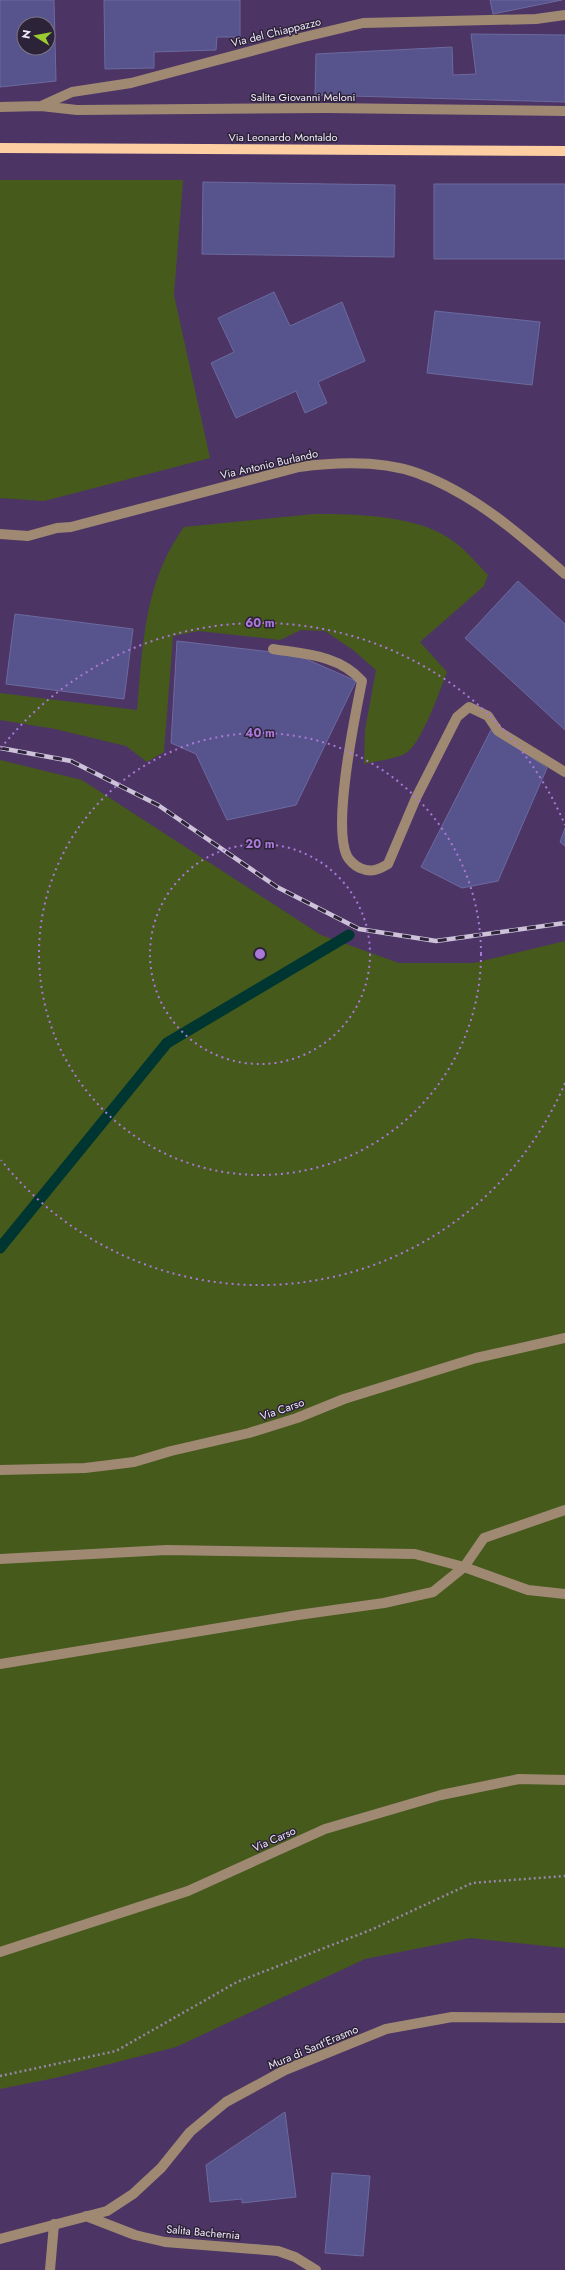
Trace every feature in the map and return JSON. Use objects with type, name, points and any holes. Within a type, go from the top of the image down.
[{"type":"main road","name":"Via Leonardo Montaldo","points":[[0,148],[565,151]]},
{"type":"street","name":"Via del Chiappazzo","points":[[0,107],[41,106],[72,92],[131,83],[300,38],[363,23],[536,19],[565,15]]},
{"type":"street","name":"Salita Giovanni Meloni","points":[[41,106],[77,110],[326,108],[565,111]]},
{"type":"street","name":"Via Antonio Burlando","points":[[0,534],[28,536],[58,528],[71,527],[299,468],[338,462],[356,463],[415,473],[438,482],[472,501],[512,530],[565,574]]},
{"type":"street","points":[[273,649],[326,657],[354,672],[362,681],[350,740],[342,827],[347,857],[357,867],[366,871],[378,870],[388,864],[416,798],[457,717],[469,707],[488,716],[498,731],[565,772]]},
{"type":"street","name":"Via Carso","points":[[0,1470],[85,1468],[134,1462],[171,1451],[249,1433],[297,1418],[344,1399],[476,1358],[565,1338]]},
{"type":"street","points":[[0,1664],[282,1617],[384,1603],[433,1592],[464,1567],[484,1538],[565,1510]]},
{"type":"street","points":[[0,1559],[174,1550],[415,1554],[464,1567],[528,1590],[565,1594]]},
{"type":"street","name":"Via Carso","points":[[0,1952],[188,1892],[325,1830],[441,1795],[519,1779],[565,1780]]},
{"type":"street","name":"Mura di Sant'Erasmo","points":[[0,2239],[107,2211],[133,2194],[161,2168],[190,2132],[226,2102],[285,2070],[393,2028],[452,2017],[565,2018]]},
{"type":"street","name":"Salita Bachernia","points":[[86,2216],[135,2235],[165,2242],[278,2251],[295,2257],[316,2270]]},
{"type":"street","points":[[50,2270],[54,2224]]},
{"type":"path","points":[[0,2076],[116,2051],[237,1982],[373,1929],[472,1883],[565,1876]]},
{"type":"green space","points":[[0,180],[183,180],[174,295],[210,458],[44,501],[0,498]]},
{"type":"green space","points":[[314,514],[386,518],[423,526],[439,532],[453,541],[488,575],[484,586],[420,642],[447,672],[424,728],[418,739],[406,753],[392,758],[364,764],[365,730],[376,670],[353,650],[325,631],[301,630],[280,640],[199,631],[173,636],[164,752],[147,762],[126,746],[55,729],[0,720],[0,693],[137,710],[144,638],[153,592],[171,548],[184,527]]},
{"type":"green space","points":[[0,760],[82,780],[321,935],[399,963],[474,963],[565,941],[565,1948],[470,1938],[365,1959],[176,2047],[55,2078],[0,2089]]},
{"type":"building","points":[[0,0],[54,0],[54,16],[16,16],[16,56],[55,56],[56,81],[0,87]]},
{"type":"building","points":[[104,0],[240,0],[240,37],[217,37],[216,50],[154,52],[154,68],[105,69]]},
{"type":"building","points":[[490,0],[562,0],[493,14]]},
{"type":"building","points":[[471,34],[565,35],[565,102],[315,95],[316,54],[452,47],[453,75],[476,74]]},
{"type":"building","points":[[203,182],[395,185],[394,257],[202,254]]},
{"type":"building","points":[[434,184],[565,184],[565,259],[434,259]]},
{"type":"building","points":[[274,292],[290,326],[342,302],[365,361],[318,382],[327,403],[305,413],[296,391],[236,418],[211,363],[234,352],[218,318]]},
{"type":"building","points":[[435,311],[540,322],[532,385],[427,373]]},
{"type":"building","points":[[518,581],[565,624],[565,730],[465,638]]},
{"type":"building","points":[[15,614],[133,629],[124,699],[6,684]]},
{"type":"building","points":[[177,641],[297,655],[356,681],[296,805],[227,820],[196,754],[171,743]]},
{"type":"building","points":[[491,730],[547,768],[498,881],[462,888],[421,867]]},
{"type":"building","points":[[565,828],[565,846],[560,842]]},
{"type":"building","points":[[285,2112],[296,2197],[242,2203],[242,2199],[210,2202],[206,2165]]},
{"type":"building","points":[[332,2173],[370,2176],[363,2256],[325,2253]]},
{"type":"waterway","points":[[0,1248],[167,1043],[349,935]]},
{"type":"railway","points":[[0,748],[71,761],[158,805],[277,887],[359,929],[436,941],[565,923]]}]
